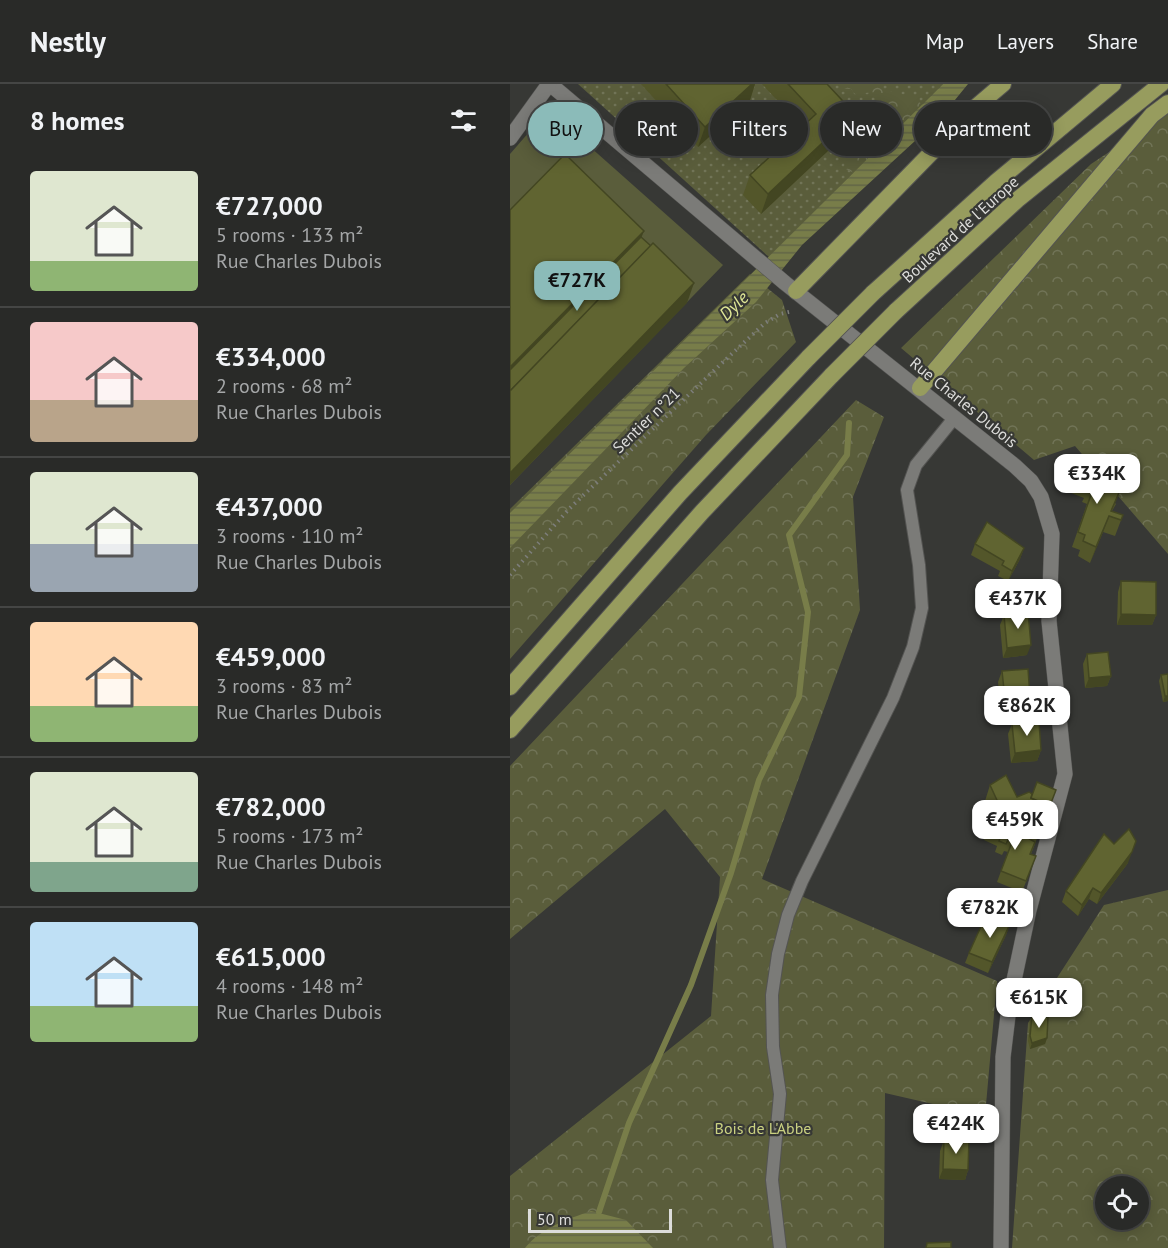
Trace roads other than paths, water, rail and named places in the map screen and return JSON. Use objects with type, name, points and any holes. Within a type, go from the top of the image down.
[{"type":"highway","points":[[790,287],[977,106],[1003,84]]},
{"type":"highway","name":"Boulevard de l'Europe","points":[[510,687],[680,493],[873,293],[996,182],[1113,84]]},
{"type":"highway","name":"Boulevard de l'Europe","points":[[510,730],[731,480],[896,311],[1017,200],[1161,84]]},
{"type":"highway","points":[[920,388],[1152,115],[1168,102]]},
{"type":"street","points":[[510,138],[550,84]]},
{"type":"street","name":"Rue Charles Dubois","points":[[550,84],[790,287],[920,388],[1031,481],[1047,513],[1052,534],[1049,621],[1065,750],[1063,783],[1029,910],[1010,999],[1003,1057],[1001,1248]]},
{"type":"lane","points":[[780,1248],[772,1180],[780,1094],[773,1047],[771,995],[778,954],[788,915],[802,881],[893,698],[913,647],[922,608],[919,565],[907,490],[916,465],[955,417]]},
{"type":"water","points":[[943,84],[968,84],[953,102],[925,102]]},
{"type":"water","points":[[914,113],[914,142],[902,153],[902,125]]},
{"type":"water","name":"Dyle","points":[[870,156],[899,156],[802,245],[756,302],[684,368],[510,548],[510,513]]},
{"type":"water","points":[[591,1211],[626,1220],[653,1248],[525,1248],[547,1230]]},
{"type":"waterway","points":[[599,1212],[629,1123],[691,985],[731,873],[759,780],[799,697],[808,612],[789,535],[847,455],[849,423]]},
{"type":"park label","name":"Bois de L'Abbe","points":[[763,1128]]}]
